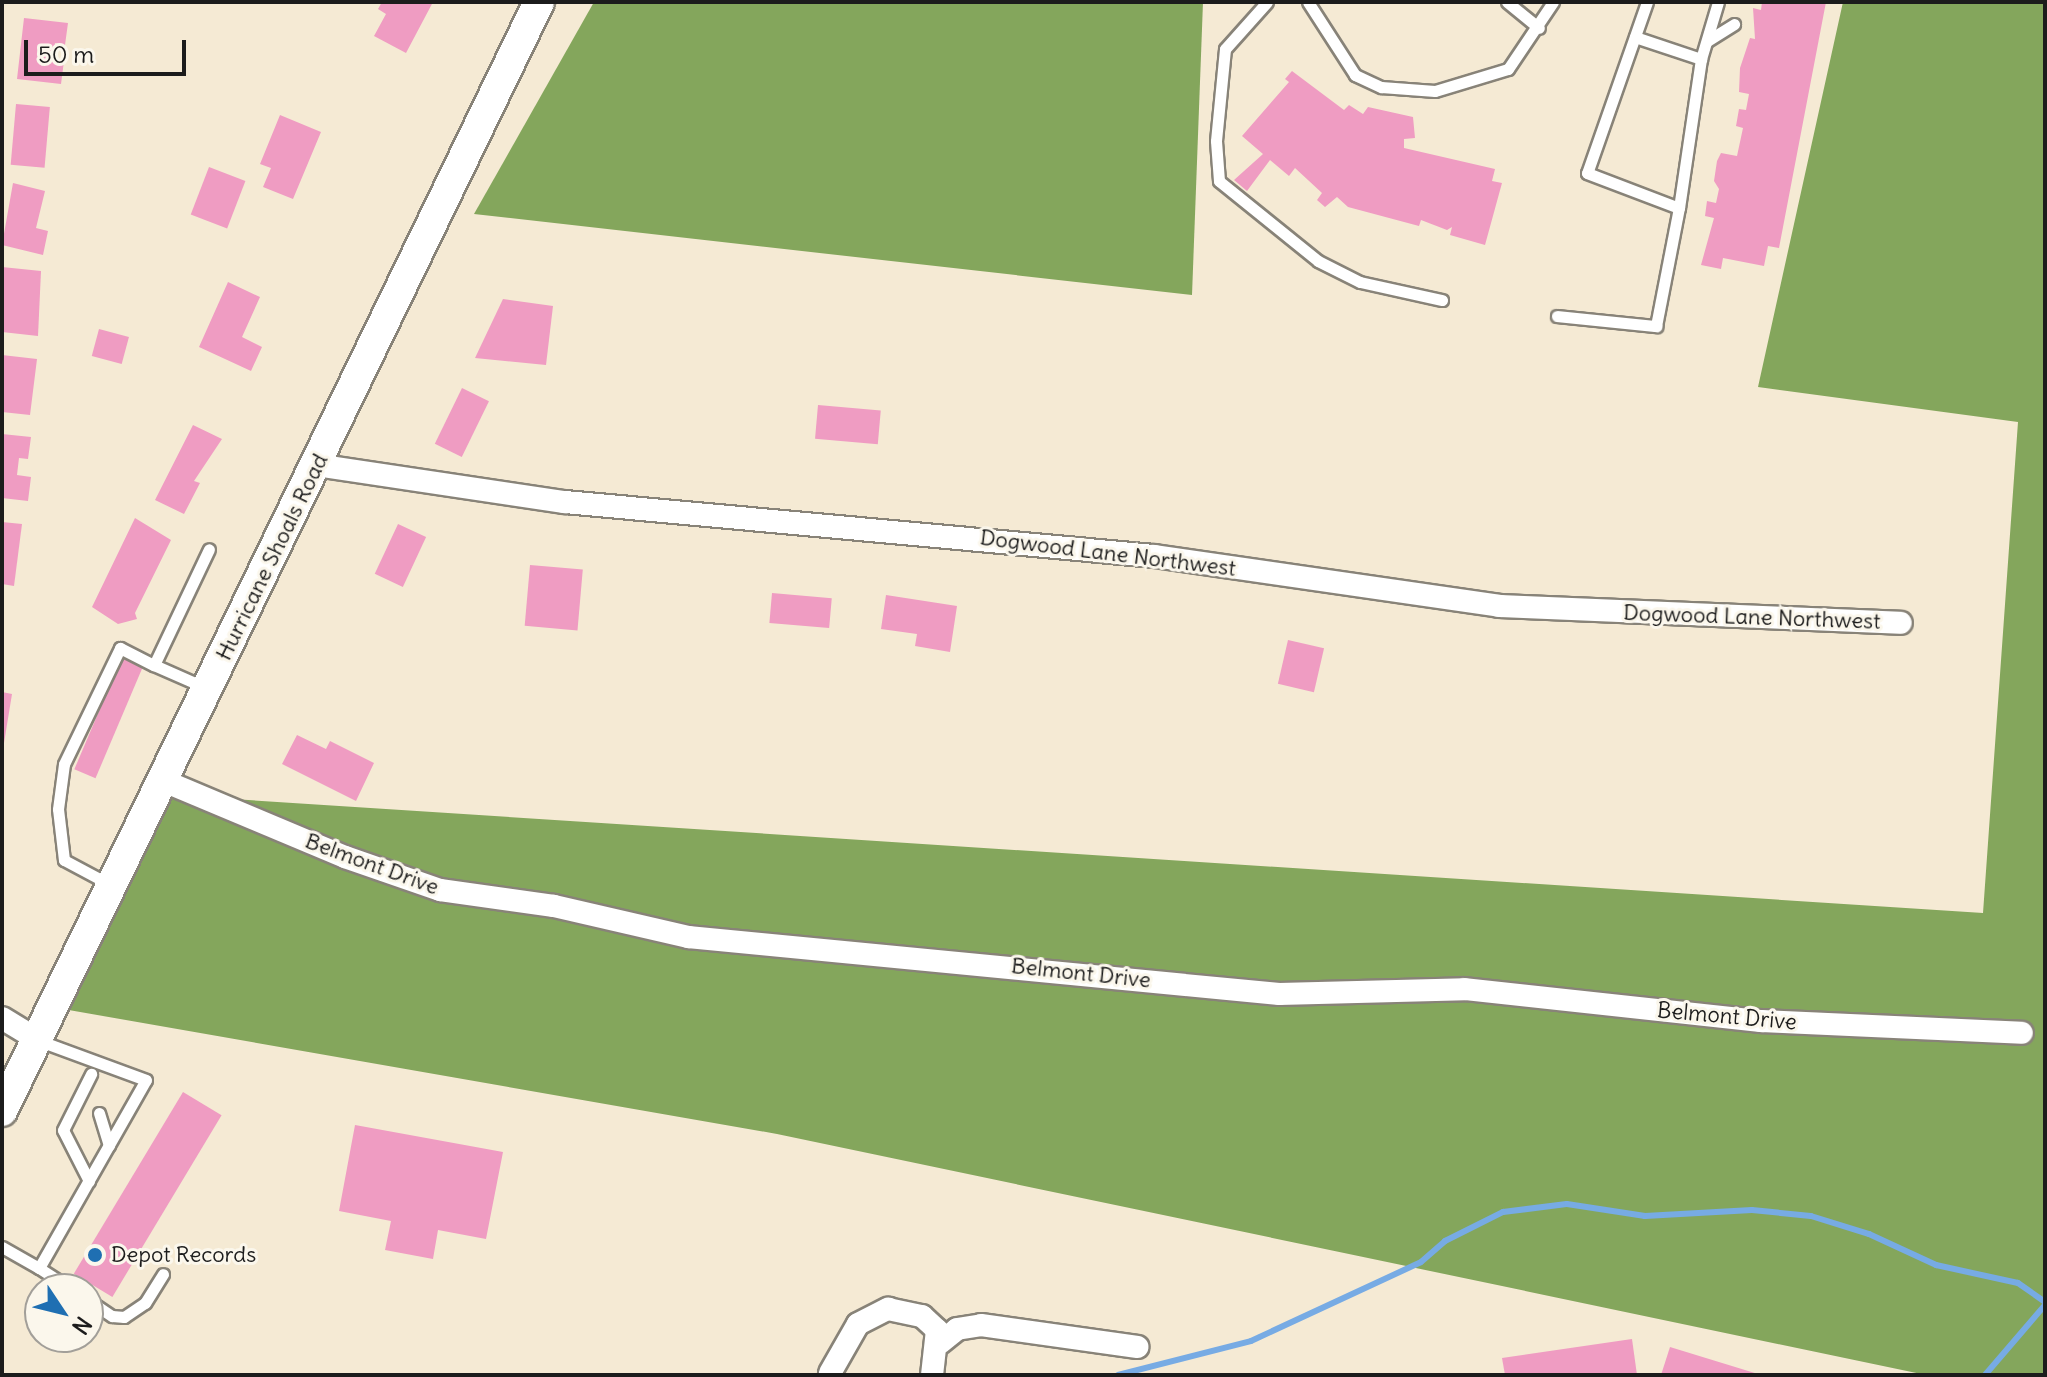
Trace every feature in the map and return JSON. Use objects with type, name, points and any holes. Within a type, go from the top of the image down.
[{"type":"street","name":"Hurricane Shoals Road","points":[[2,1111],[40,1041],[539,2]]},
{"type":"street","name":"Dogwood Lane Northwest","points":[[316,465],[565,502],[1154,556],[1499,606],[1901,623]]},
{"type":"street","name":"Belmont Drive","points":[[164,781],[345,857],[440,890],[554,906],[688,937],[1279,994],[1465,989],[1761,1021],[2022,1033]]},
{"type":"street","points":[[2,1018],[40,1041]]},
{"type":"street","points":[[830,1373],[858,1324],[888,1309],[922,1316],[937,1330],[940,1343],[932,1375]]},
{"type":"street","points":[[940,1343],[957,1329],[981,1325],[1137,1347]]},
{"type":"lane","points":[[1267,2],[1225,49],[1216,141],[1219,181],[1318,261],[1360,282],[1442,300]]},
{"type":"lane","points":[[1308,2],[1355,75],[1381,87],[1435,91],[1508,69],[1539,28],[1553,2]]},
{"type":"lane","points":[[1507,2],[1539,28]]},
{"type":"lane","points":[[1647,2],[1587,173],[1679,208]]},
{"type":"lane","points":[[1557,316],[1656,326],[1679,208],[1701,59],[1718,2]]},
{"type":"lane","points":[[1707,41],[1734,24]]},
{"type":"lane","points":[[1635,37],[1701,59]]},
{"type":"lane","points":[[154,665],[209,549]]},
{"type":"lane","points":[[114,886],[64,860],[58,809],[64,764],[120,648],[209,689]]},
{"type":"lane","points":[[39,1268],[146,1080],[40,1041]]},
{"type":"lane","points":[[86,1058],[94,1090]]},
{"type":"lane","points":[[89,1181],[63,1130],[91,1074]]},
{"type":"lane","points":[[99,1113],[109,1146]]},
{"type":"lane","points":[[2,1247],[47,1273]]},
{"type":"lane","points":[[104,1311],[112,1316],[124,1317],[145,1303],[163,1274]]},
{"type":"green space","points":[[594,2],[1203,2],[1192,295],[474,214]]},
{"type":"green space","points":[[1843,2],[2045,2],[2045,1375],[1926,1375],[777,1134],[63,1009],[171,795],[1983,913],[2018,422],[1758,387]]},
{"type":"building","points":[[382,2],[433,2],[406,53],[374,36],[386,14],[378,9]]},
{"type":"building","points":[[1762,2],[1826,2],[1779,248],[1768,246],[1764,266],[1723,258],[1721,269],[1701,265],[1714,218],[1705,216],[1707,201],[1716,203],[1719,189],[1714,181],[1721,153],[1737,156],[1743,128],[1736,126],[1739,109],[1746,110],[1749,94],[1739,92],[1740,68],[1750,38],[1755,39],[1753,8],[1761,10]]},
{"type":"building","points":[[24,18],[68,23],[65,45],[55,43],[53,59],[64,61],[61,84],[17,79]]},
{"type":"building","points":[[1292,71],[1344,110],[1349,105],[1363,114],[1368,107],[1413,117],[1415,138],[1404,139],[1404,148],[1495,169],[1492,181],[1502,183],[1485,245],[1450,235],[1452,227],[1447,230],[1421,220],[1419,226],[1348,207],[1337,197],[1325,207],[1317,200],[1322,193],[1295,168],[1289,176],[1270,160],[1247,191],[1234,180],[1263,154],[1242,136],[1289,82],[1285,79]]},
{"type":"building","points":[[16,104],[50,107],[45,168],[11,165]]},
{"type":"building","points":[[280,115],[321,132],[293,199],[263,187],[271,168],[260,164]]},
{"type":"building","points":[[209,167],[245,181],[227,229],[191,215]]},
{"type":"building","points":[[13,183],[45,191],[36,228],[48,231],[43,255],[2,245]]},
{"type":"building","points":[[2,267],[41,271],[38,336],[2,332]]},
{"type":"building","points":[[228,282],[260,297],[242,337],[262,347],[251,371],[199,347]]},
{"type":"building","points":[[503,299],[553,306],[546,365],[475,358]]},
{"type":"building","points":[[99,329],[129,337],[122,364],[92,356]]},
{"type":"building","points":[[2,355],[37,359],[30,415],[2,412]]},
{"type":"building","points":[[462,388],[489,401],[462,457],[435,444]]},
{"type":"building","points":[[818,405],[881,410],[878,444],[815,439]]},
{"type":"building","points":[[193,425],[222,439],[194,481],[200,483],[184,514],[155,500]]},
{"type":"building","points":[[2,434],[31,437],[28,459],[19,458],[17,475],[31,477],[28,501],[2,498]]},
{"type":"building","points":[[135,518],[171,540],[135,613],[137,619],[118,624],[92,607]]},
{"type":"building","points":[[2,522],[22,524],[14,586],[2,584]]},
{"type":"building","points":[[398,524],[426,537],[403,587],[375,574]]},
{"type":"building","points":[[530,565],[583,570],[577,630],[525,626]]},
{"type":"building","points":[[772,593],[832,598],[829,628],[769,623]]},
{"type":"building","points":[[886,595],[957,606],[950,652],[915,646],[917,634],[881,629]]},
{"type":"building","points":[[1288,640],[1324,648],[1314,692],[1278,684]]},
{"type":"building","points":[[122,657],[143,666],[96,778],[74,769]]},
{"type":"building","points":[[2,692],[12,694],[4,743],[2,743]]},
{"type":"building","points":[[297,735],[326,749],[330,741],[374,763],[356,801],[282,764]]},
{"type":"building","points":[[183,1092],[222,1115],[112,1297],[104,1292],[104,1273],[74,1273]]},
{"type":"building","points":[[355,1125],[503,1152],[486,1239],[438,1230],[433,1259],[385,1250],[391,1221],[339,1211]]},
{"type":"building","points":[[1632,1339],[1637,1375],[1505,1375],[1502,1358]]},
{"type":"building","points":[[1670,1347],[1758,1374],[1758,1375],[1661,1375]]},
{"type":"waterway","points":[[1118,1375],[1251,1341],[1421,1262],[1445,1241],[1503,1212],[1567,1204],[1645,1216],[1752,1210],[1811,1216],[1869,1234],[1936,1265],[2018,1283],[2045,1302]]},
{"type":"waterway","points":[[1985,1375],[2045,1305]]},
{"type":"place","name":"Depot Records","points":[[95,1255]]}]
